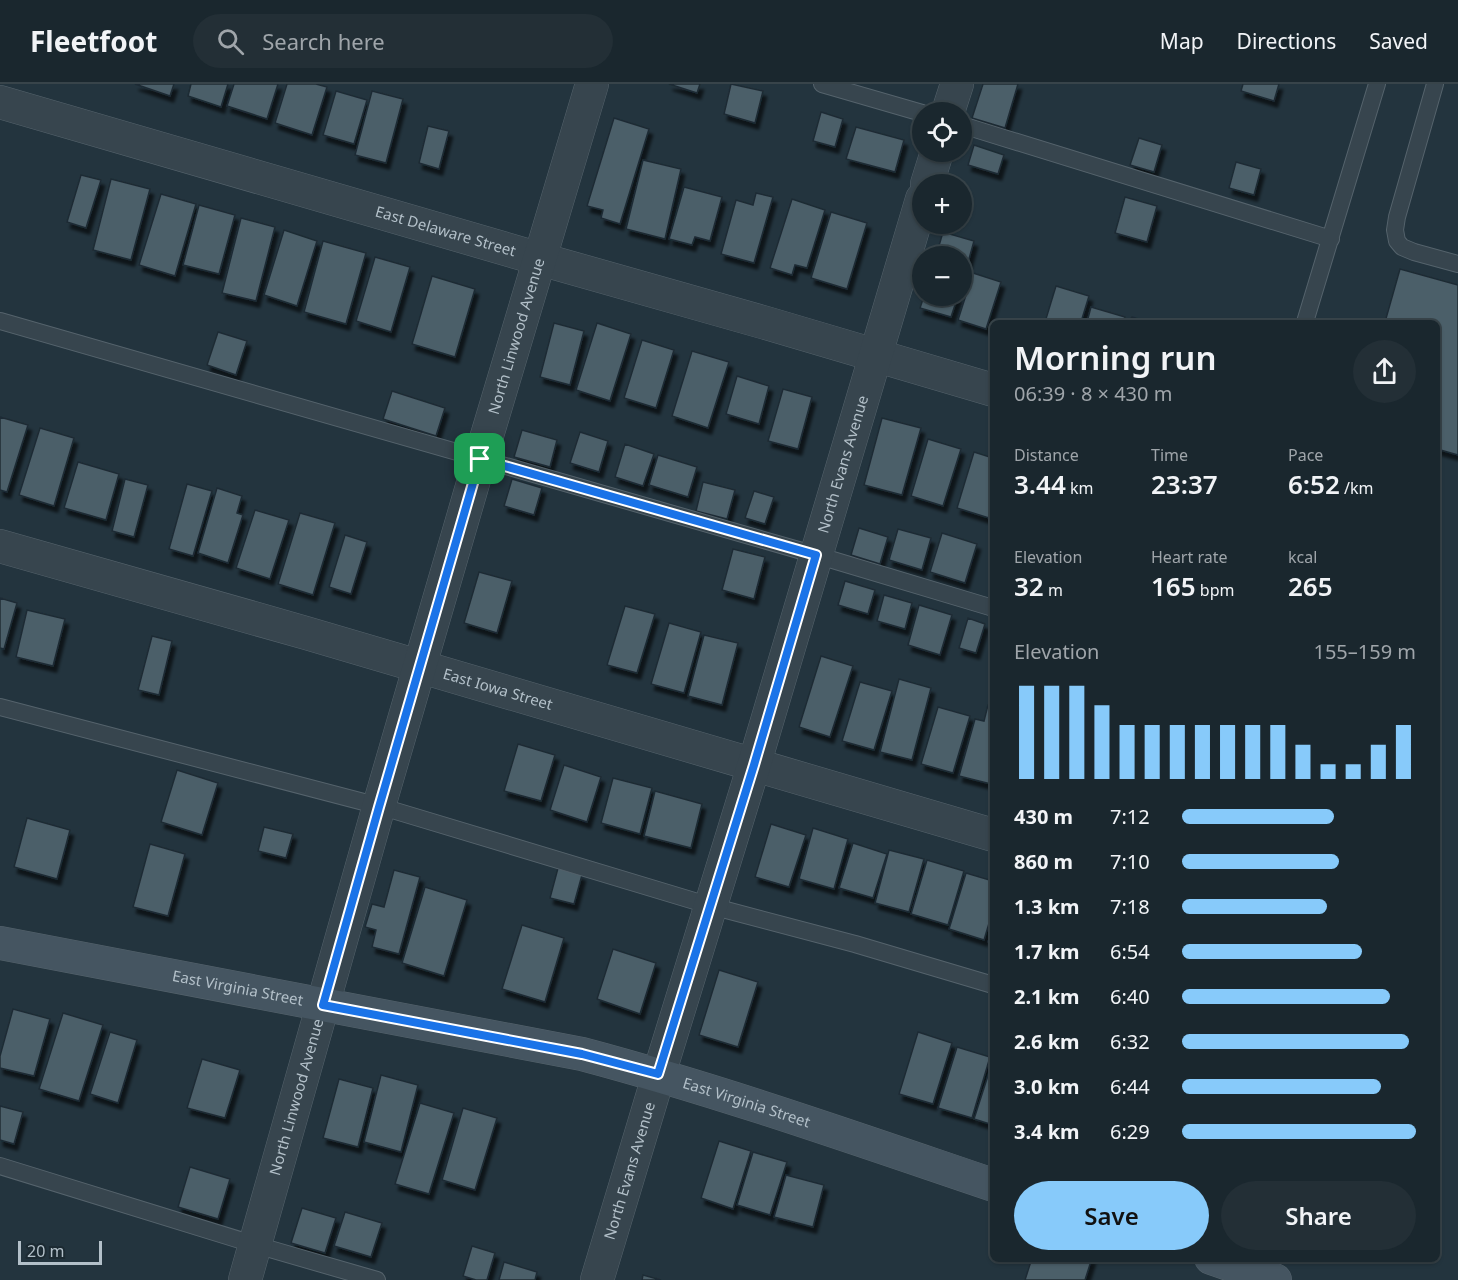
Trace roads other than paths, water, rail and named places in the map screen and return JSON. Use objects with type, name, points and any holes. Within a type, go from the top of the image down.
[{"type":"main road","name":"East Virginia Street","points":[[0,943],[582,1054],[658,1074],[990,1184]]},
{"type":"main road","points":[[1223,1262],[1275,1280]]},
{"type":"street","name":"North Linwood Avenue","points":[[245,1280],[419,667],[591,84]]},
{"type":"street","points":[[951,102],[957,84]]},
{"type":"street","name":"East Delaware Street","points":[[0,102],[990,389]]},
{"type":"street","name":"North Evans Avenue","points":[[597,1280],[754,765],[912,233]]},
{"type":"street","name":"East Iowa Street","points":[[0,546],[306,633],[990,834]]},
{"type":"lane","points":[[822,84],[912,110]]},
{"type":"lane","points":[[1306,320],[1377,84]]},
{"type":"lane","points":[[1435,84],[1395,230],[1397,241],[1402,247],[1458,264]]},
{"type":"lane","points":[[972,128],[1331,239]]},
{"type":"lane","points":[[0,321],[990,607]]},
{"type":"lane","points":[[0,707],[379,807],[711,906],[855,944],[990,984]]},
{"type":"lane","points":[[0,1166],[377,1280]]}]
